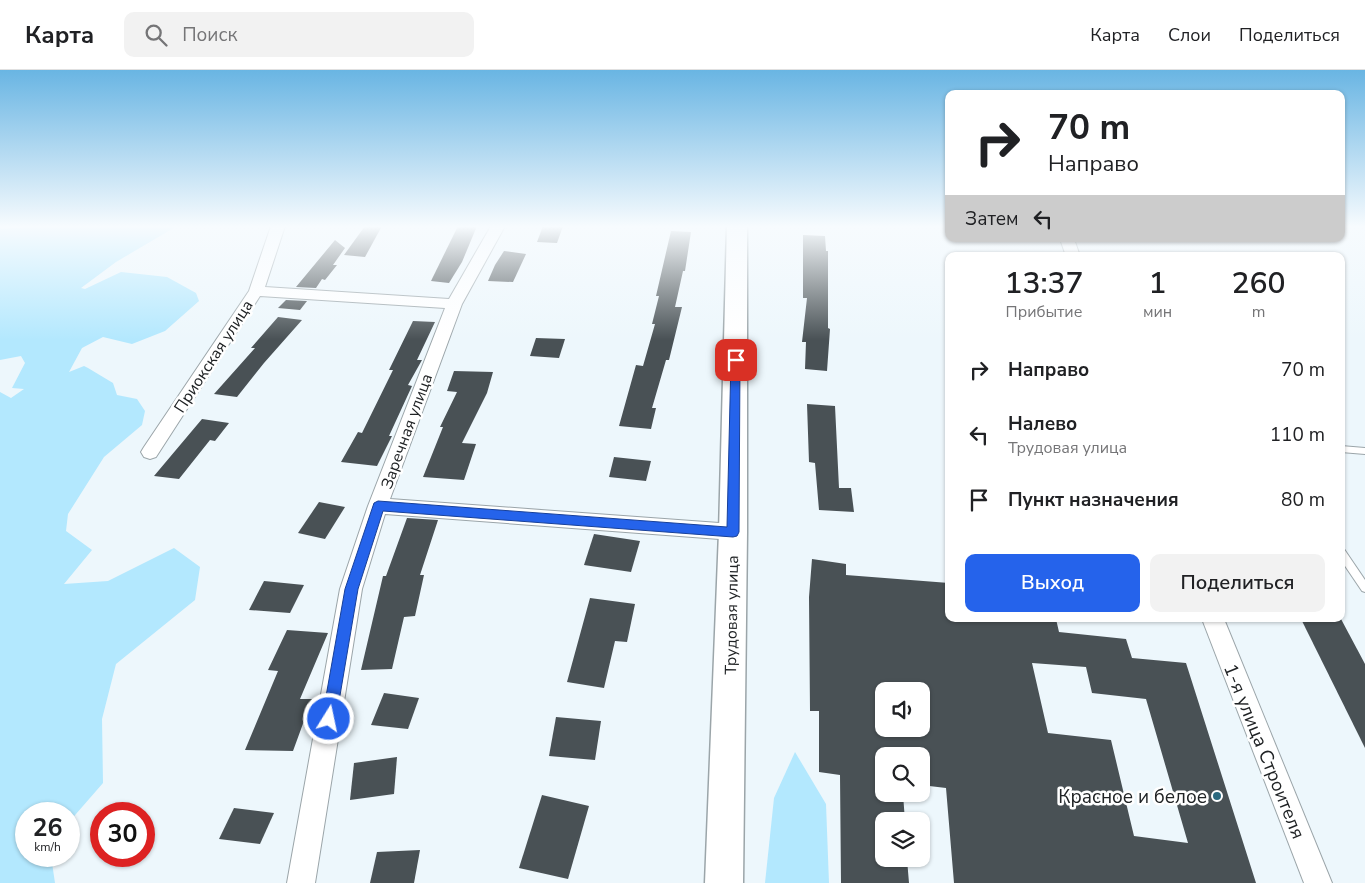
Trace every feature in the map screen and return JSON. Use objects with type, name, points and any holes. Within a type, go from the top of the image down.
[{"type":"street","name":"Приокская улица","points":[[150,452],[256,290],[265,264]]},
{"type":"street","name":"Заречная улица","points":[[301,883],[351,589],[378,506],[454,304],[477,264]]},
{"type":"street","name":"Трудовая улица","points":[[724,883],[737,264]]},
{"type":"street","points":[[256,290],[454,304]]},
{"type":"street","points":[[378,506],[733,532]]},
{"type":"street","name":"1-я улица Строителя","points":[[1214,622],[1318,883]]},
{"type":"lane","points":[[1345,449],[1365,451]]},
{"type":"lane","points":[[1345,558],[1365,588]]},
{"type":"shaded area","points":[[0,264],[113,264],[81,288],[85,289],[121,272],[167,277],[196,293],[199,301],[165,331],[132,344],[103,337],[82,348],[69,372],[84,366],[88,368],[113,383],[117,395],[137,399],[145,411],[142,425],[104,457],[68,514],[66,531],[92,550],[64,584],[108,581],[174,548],[200,567],[195,600],[116,664],[102,719],[103,783],[80,809],[80,802],[15,802],[15,867],[53,867],[55,883],[0,883],[0,392],[11,398],[24,389],[12,388],[25,363],[21,356],[0,360]]},
{"type":"shaded area","points":[[795,752],[826,804],[829,883],[765,883],[774,798]]},
{"type":"building","points":[[315,264],[337,265],[325,280],[322,279],[316,288],[296,287]]},
{"type":"building","points":[[439,264],[461,264],[449,283],[431,281]]},
{"type":"building","points":[[521,264],[513,282],[488,281],[495,265]]},
{"type":"building","points":[[663,264],[686,264],[675,307],[682,307],[669,360],[666,360],[652,408],[656,408],[651,429],[619,426],[636,365],[643,366],[655,324],[652,324],[659,296],[656,296]]},
{"type":"building","points":[[803,264],[828,264],[828,328],[830,329],[827,371],[805,369],[806,342],[802,342],[807,298],[803,298]]},
{"type":"building","points":[[286,300],[307,301],[300,310],[278,308]]},
{"type":"building","points":[[278,317],[302,320],[237,397],[214,394],[255,348],[251,348]]},
{"type":"building","points":[[413,321],[435,322],[417,360],[422,360],[408,385],[412,386],[389,436],[392,436],[377,466],[341,462],[358,432],[362,433],[393,370],[389,370]]},
{"type":"building","points":[[536,338],[565,339],[559,358],[530,356]]},
{"type":"building","points":[[454,371],[493,372],[487,393],[462,443],[476,444],[464,480],[423,477],[443,427],[440,427],[457,392],[447,391]]},
{"type":"building","points":[[807,404],[835,406],[839,488],[851,488],[854,512],[819,510],[815,463],[809,462]]},
{"type":"building","points":[[202,419],[229,423],[215,441],[210,440],[179,479],[154,476]]},
{"type":"building","points":[[614,457],[651,461],[646,481],[609,477]]},
{"type":"building","points":[[319,502],[345,507],[325,539],[298,533]]},
{"type":"building","points":[[407,518],[438,520],[420,575],[424,575],[415,616],[404,617],[392,669],[361,670],[383,576],[386,576]]},
{"type":"building","points":[[594,534],[640,541],[631,572],[584,565]]},
{"type":"building","points":[[812,559],[846,564],[846,575],[945,583],[945,622],[1057,622],[1059,632],[1126,639],[1132,658],[1186,663],[1256,883],[954,883],[946,788],[930,786],[930,747],[875,747],[875,802],[904,802],[904,812],[875,812],[875,867],[908,867],[909,883],[841,883],[840,775],[819,772],[819,711],[810,711],[809,597]],"holes":[[[1032,663],[1086,667],[1092,693],[1146,699],[1188,843],[1134,836],[1111,740],[1048,733]]]},
{"type":"building","points":[[264,581],[304,585],[290,613],[249,610]]},
{"type":"building","points":[[590,598],[635,604],[627,642],[615,641],[604,688],[567,682]]},
{"type":"building","points":[[1302,622],[1343,622],[1365,664],[1365,748]]},
{"type":"building","points":[[287,630],[328,633],[300,699],[312,699],[293,751],[245,750],[278,671],[268,670]]},
{"type":"building","points":[[384,693],[419,698],[408,729],[371,725]]},
{"type":"building","points":[[556,717],[601,721],[595,760],[549,756]]},
{"type":"building","points":[[397,757],[394,794],[350,800],[354,763]]},
{"type":"building","points":[[542,795],[589,806],[568,879],[519,868]]},
{"type":"building","points":[[234,808],[274,813],[260,844],[219,839]]},
{"type":"building","points":[[420,850],[414,883],[370,883],[377,852]]},
{"type":"place","name":"Красное и белое","points":[[1217,796]]},
{"type":"route","points":[[329,719],[351,589],[378,506],[733,532],[736,360]]}]
